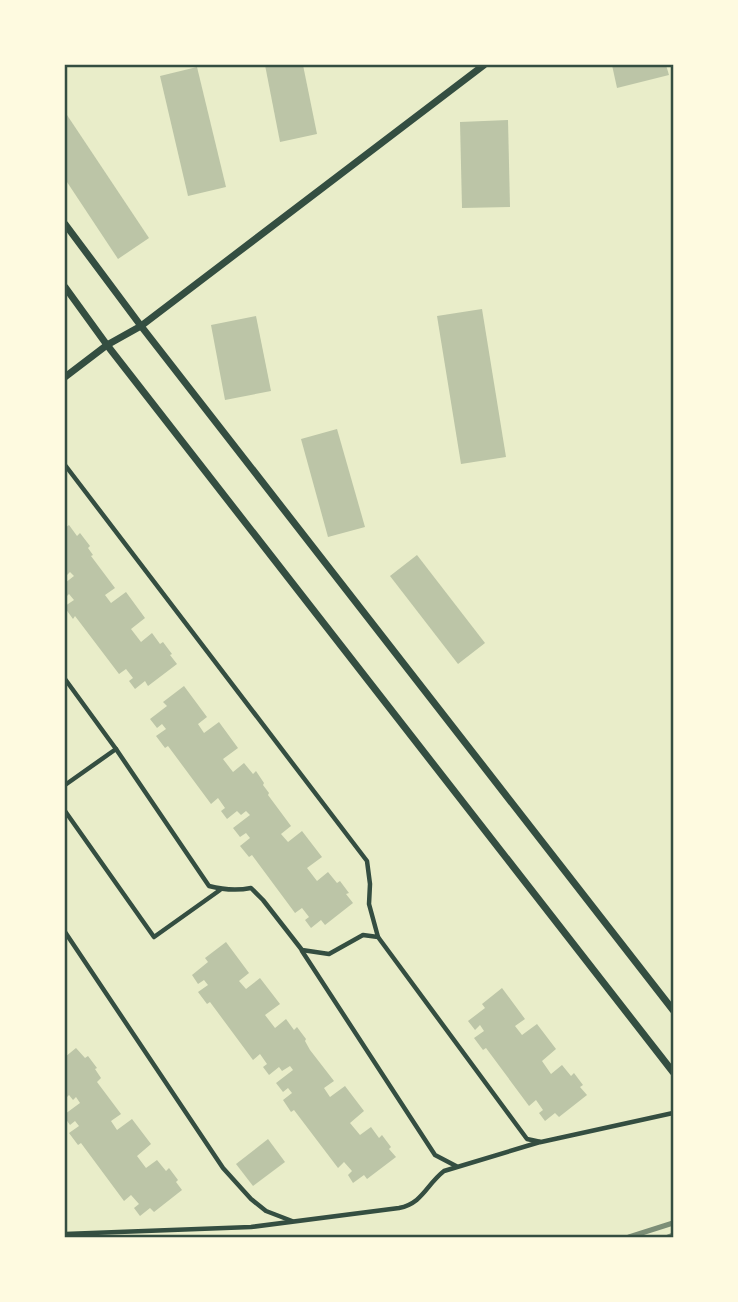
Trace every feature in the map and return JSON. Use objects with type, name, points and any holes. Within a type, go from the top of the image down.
[{"type":"street","points":[[65,377],[107,345],[141,326],[484,65]]},
{"type":"street","points":[[65,224],[141,326],[673,1010]]},
{"type":"street","points":[[65,287],[107,345],[673,1072]]},
{"type":"lane","points":[[65,465],[367,862],[369,904],[378,937],[527,1139],[541,1142]]},
{"type":"lane","points":[[65,679],[209,886],[237,891],[251,888],[263,900],[302,950],[435,1155],[457,1166]]},
{"type":"lane","points":[[65,785],[116,749]]},
{"type":"lane","points":[[65,811],[154,937],[220,889]]},
{"type":"lane","points":[[65,932],[223,1168],[251,1199],[266,1211],[294,1222]]},
{"type":"lane","points":[[302,950],[328,954],[363,935],[378,937]]},
{"type":"lane","points":[[65,1234],[251,1227],[410,1206],[420,1199],[433,1180],[444,1171],[457,1166],[541,1142],[673,1113]]},
{"type":"building","points":[[265,65],[303,65],[317,134],[280,142]]},
{"type":"building","points":[[612,65],[666,65],[669,75],[617,88]]},
{"type":"building","points":[[197,67],[226,187],[188,196],[160,76]]},
{"type":"building","points":[[65,112],[149,238],[118,259],[65,179]]},
{"type":"building","points":[[508,120],[510,207],[462,208],[460,122]]},
{"type":"building","points":[[482,309],[506,457],[461,464],[437,316]]},
{"type":"building","points":[[256,316],[271,391],[225,400],[211,325]]},
{"type":"building","points":[[337,429],[365,527],[328,537],[301,439]]},
{"type":"building","points":[[69,525],[77,536],[80,533],[90,546],[88,548],[93,555],[91,556],[115,588],[105,595],[111,603],[126,592],[145,618],[131,629],[141,642],[152,633],[160,644],[163,642],[177,664],[148,686],[145,681],[135,689],[129,681],[133,678],[126,669],[119,674],[75,616],[73,619],[65,608],[74,600],[69,594],[65,598],[65,583],[74,576],[70,572],[65,577],[65,528]]},
{"type":"building","points":[[417,555],[485,643],[458,664],[390,576]]},
{"type":"building","points":[[184,686],[207,717],[198,724],[204,733],[219,722],[238,748],[223,759],[233,772],[244,763],[253,774],[256,771],[264,783],[268,795],[291,826],[281,834],[288,842],[302,831],[322,857],[307,868],[317,881],[328,872],[337,883],[340,881],[349,893],[346,894],[353,903],[325,925],[321,920],[311,928],[305,920],[309,917],[302,908],[295,913],[252,855],[249,857],[240,846],[250,838],[246,833],[240,837],[233,828],[250,815],[246,811],[241,815],[237,811],[227,819],[221,811],[225,808],[218,798],[211,804],[168,746],[165,748],[156,736],[166,729],[162,724],[157,728],[150,719],[167,706],[163,702]]},
{"type":"building","points":[[226,942],[249,973],[239,981],[246,989],[260,978],[280,1004],[265,1015],[275,1028],[286,1019],[294,1030],[297,1027],[306,1039],[310,1050],[334,1081],[324,1088],[330,1097],[345,1086],[364,1111],[350,1123],[360,1135],[371,1127],[379,1138],[382,1135],[391,1147],[389,1149],[396,1157],[367,1179],[364,1175],[353,1183],[348,1175],[352,1171],[344,1162],[338,1168],[294,1110],[291,1112],[283,1100],[292,1093],[288,1088],[283,1092],[276,1083],[293,1070],[290,1066],[282,1071],[279,1067],[269,1075],[263,1067],[267,1064],[260,1054],[253,1060],[210,1002],[207,1004],[198,992],[208,985],[204,980],[198,984],[192,975],[208,962],[205,958]]},
{"type":"building","points":[[502,988],[525,1019],[515,1026],[522,1035],[537,1024],[556,1049],[542,1061],[551,1074],[562,1065],[571,1076],[574,1073],[583,1085],[580,1087],[587,1095],[559,1117],[555,1113],[545,1121],[539,1113],[543,1110],[536,1100],[529,1106],[486,1048],[483,1050],[474,1038],[484,1031],[480,1025],[475,1030],[468,1021],[485,1008],[482,1004]]},
{"type":"building","points":[[76,1048],[85,1058],[88,1056],[97,1068],[95,1069],[101,1078],[97,1082],[121,1114],[111,1121],[117,1130],[132,1119],[151,1144],[137,1156],[146,1168],[157,1160],[166,1171],[169,1168],[178,1180],[176,1182],[182,1190],[154,1212],[150,1208],[140,1216],[134,1208],[139,1204],[131,1195],[124,1201],[81,1143],[78,1145],[69,1133],[79,1126],[75,1121],[70,1125],[65,1114],[80,1103],[76,1097],[73,1100],[69,1095],[65,1099],[65,1057]]},
{"type":"building","points":[[268,1139],[285,1162],[253,1186],[236,1164]]},
{"type":"railway","points":[[629,1237],[673,1223]]},
{"type":"railway","points":[[668,1237],[673,1235]]}]
